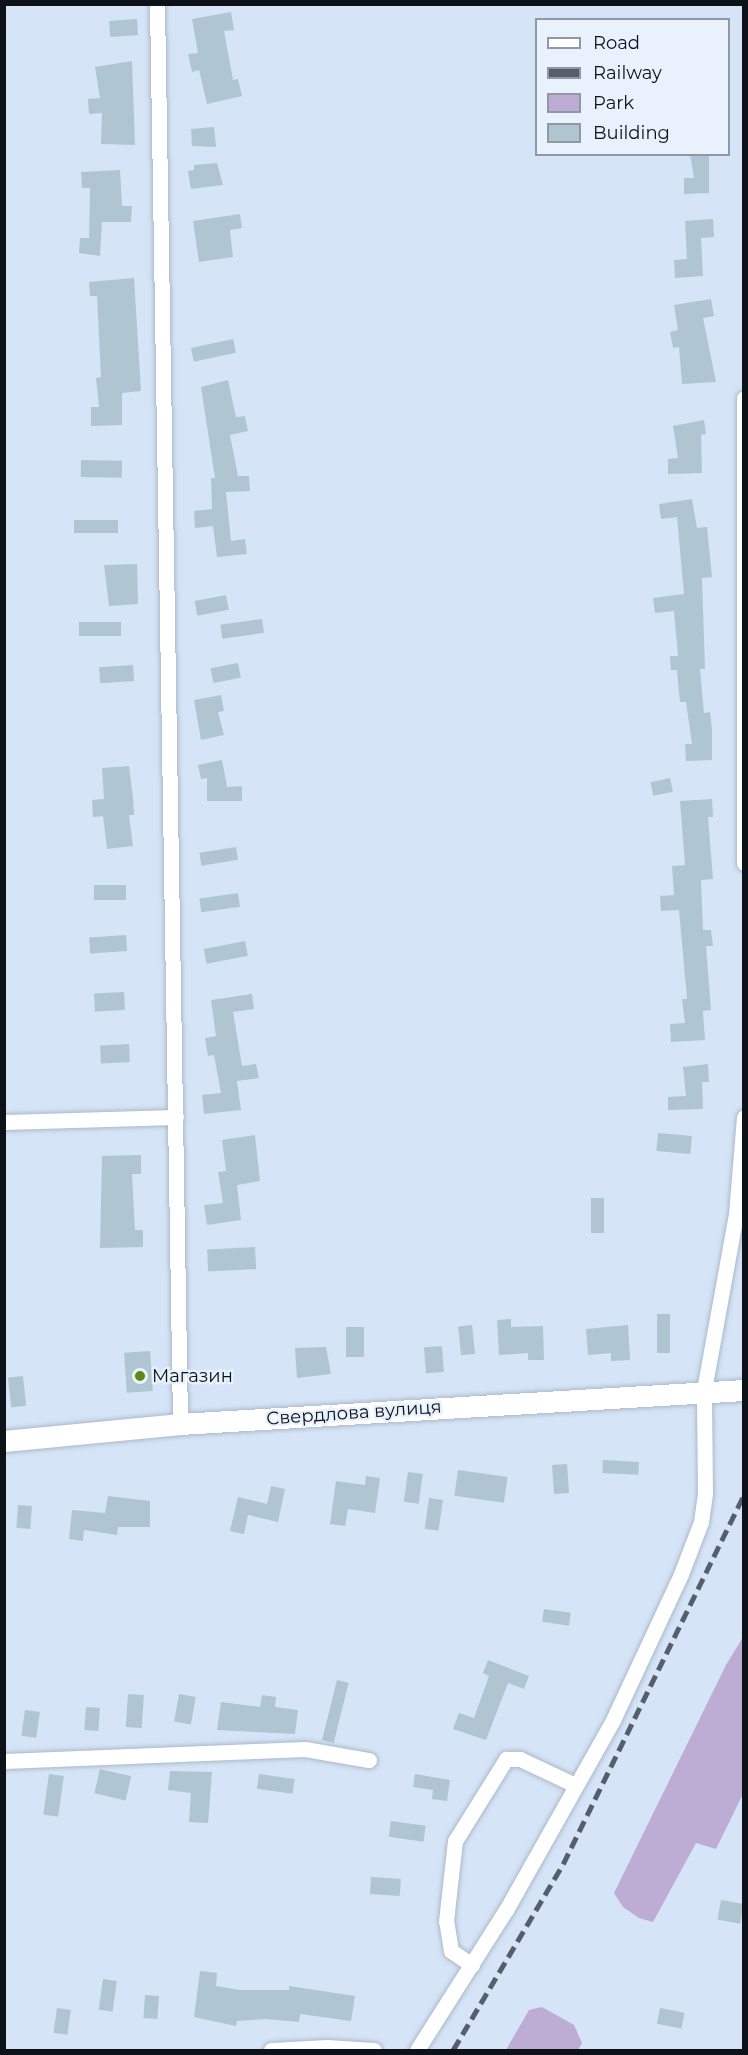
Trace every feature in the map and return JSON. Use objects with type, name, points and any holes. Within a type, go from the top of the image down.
[{"type":"street","points":[[157,4],[180,1424]]},
{"type":"street","points":[[744,398],[744,863]]},
{"type":"street","points":[[4,1122],[176,1117]]},
{"type":"street","points":[[417,2050],[472,1965],[613,1720],[681,1574],[701,1522],[705,1493],[704,1390],[736,1214],[744,1117]]},
{"type":"street","name":"Свердлова вулиця","points":[[4,1441],[180,1424],[704,1390],[744,1390]]},
{"type":"street","points":[[4,1761],[305,1749],[369,1760]]},
{"type":"street","points":[[472,1965],[451,1951],[446,1921],[455,1842],[506,1759],[520,1759],[575,1785]]},
{"type":"street","points":[[271,2050],[327,2047],[374,2050]]},
{"type":"green space","points":[[743,1637],[743,1794],[716,1849],[696,1843],[653,1922],[639,1918],[623,1907],[614,1893],[726,1665]]},
{"type":"green space","points":[[542,2007],[574,2025],[582,2043],[578,2050],[506,2050],[529,2010]]},
{"type":"building","points":[[231,12],[234,30],[224,31],[233,80],[238,79],[242,96],[207,104],[199,70],[192,72],[188,54],[198,53],[192,19]]},
{"type":"building","points":[[137,19],[138,35],[110,37],[109,21]]},
{"type":"building","points":[[132,61],[135,145],[101,144],[102,113],[89,114],[88,99],[100,98],[95,67]]},
{"type":"building","points":[[214,127],[216,147],[192,146],[191,129]]},
{"type":"building","points":[[690,156],[709,156],[709,193],[684,194],[684,178],[694,178]]},
{"type":"building","points":[[217,163],[223,185],[191,189],[188,171],[194,170],[194,165]]},
{"type":"building","points":[[120,170],[122,206],[132,206],[131,222],[102,222],[100,256],[79,253],[80,238],[89,238],[90,188],[82,188],[81,172]]},
{"type":"building","points":[[240,214],[242,228],[230,230],[233,257],[199,262],[193,221]]},
{"type":"building","points":[[713,219],[714,237],[701,238],[703,276],[675,278],[674,260],[687,259],[685,221]]},
{"type":"building","points":[[134,278],[141,391],[122,393],[122,425],[91,426],[91,407],[99,407],[96,378],[101,377],[97,296],[90,296],[89,282]]},
{"type":"building","points":[[711,299],[714,316],[703,318],[716,382],[682,384],[679,347],[673,348],[670,332],[678,330],[674,305]]},
{"type":"building","points":[[233,339],[236,353],[194,362],[191,348]]},
{"type":"building","points":[[228,380],[236,417],[245,416],[248,431],[230,435],[238,476],[249,476],[250,491],[226,492],[231,541],[245,539],[247,554],[217,557],[213,526],[195,528],[194,511],[212,509],[211,478],[215,478],[201,387]]},
{"type":"building","points":[[704,420],[706,434],[701,435],[702,473],[668,474],[668,459],[678,458],[673,426]]},
{"type":"building","points":[[81,460],[122,461],[122,478],[81,477]]},
{"type":"building","points":[[692,499],[697,528],[707,527],[712,577],[702,578],[705,669],[700,669],[704,713],[710,712],[712,760],[686,761],[685,744],[692,744],[686,702],[680,702],[677,670],[671,670],[670,656],[678,656],[674,611],[655,613],[653,598],[684,594],[677,517],[661,519],[659,504]]},
{"type":"building","points":[[74,520],[118,520],[118,533],[74,533]]},
{"type":"building","points":[[137,564],[138,604],[109,606],[104,565]]},
{"type":"building","points":[[226,595],[229,610],[197,616],[195,601]]},
{"type":"building","points":[[262,619],[264,633],[222,639],[220,625]]},
{"type":"building","points":[[79,622],[121,622],[121,636],[79,636]]},
{"type":"building","points":[[238,663],[241,678],[213,683],[211,668]]},
{"type":"building","points":[[133,665],[134,681],[100,683],[99,667]]},
{"type":"building","points":[[221,695],[224,711],[218,712],[224,735],[201,740],[194,700]]},
{"type":"building","points":[[222,760],[227,787],[242,786],[242,801],[207,801],[207,778],[201,779],[198,765]]},
{"type":"building","points":[[129,766],[134,815],[129,815],[133,846],[107,849],[103,816],[93,817],[92,800],[104,799],[102,768]]},
{"type":"building","points":[[670,778],[673,792],[653,796],[650,782]]},
{"type":"building","points":[[712,799],[713,817],[708,817],[713,879],[701,880],[703,930],[711,930],[713,946],[706,946],[711,1010],[703,1011],[705,1040],[671,1042],[670,1024],[685,1023],[682,999],[687,999],[679,910],[661,911],[660,896],[674,895],[672,866],[685,865],[680,801]]},
{"type":"building","points":[[236,847],[238,860],[201,866],[199,853]]},
{"type":"building","points":[[94,885],[126,885],[126,900],[94,900]]},
{"type":"building","points":[[238,893],[240,907],[201,912],[199,898]]},
{"type":"building","points":[[126,935],[127,951],[90,954],[89,938]]},
{"type":"building","points":[[245,941],[248,956],[207,964],[204,949]]},
{"type":"building","points":[[124,992],[125,1010],[95,1012],[94,994]]},
{"type":"building","points":[[252,994],[254,1009],[233,1012],[242,1066],[256,1064],[259,1078],[237,1081],[241,1110],[204,1114],[202,1095],[221,1093],[214,1055],[208,1056],[205,1038],[216,1036],[211,1000]]},
{"type":"building","points":[[129,1044],[130,1062],[101,1063],[100,1046]]},
{"type":"building","points":[[708,1064],[709,1082],[702,1082],[703,1109],[668,1110],[668,1097],[686,1096],[683,1067]]},
{"type":"building","points":[[658,1133],[692,1136],[690,1154],[656,1151]]},
{"type":"building","points":[[255,1135],[260,1181],[237,1185],[241,1220],[207,1225],[204,1205],[223,1203],[218,1172],[226,1171],[222,1140]]},
{"type":"building","points":[[141,1155],[141,1174],[132,1174],[135,1230],[143,1230],[143,1247],[100,1248],[102,1156]]},
{"type":"building","points":[[591,1198],[604,1198],[604,1233],[591,1233]]},
{"type":"building","points":[[255,1247],[256,1269],[208,1271],[207,1250]]},
{"type":"building","points":[[657,1314],[670,1314],[670,1353],[657,1353]]},
{"type":"building","points":[[511,1319],[511,1327],[543,1326],[544,1360],[528,1360],[528,1353],[499,1355],[497,1320]]},
{"type":"building","points":[[472,1325],[475,1354],[461,1355],[458,1326]]},
{"type":"building","points":[[628,1325],[630,1360],[611,1361],[611,1353],[588,1355],[586,1329]]},
{"type":"building","points":[[346,1327],[364,1327],[364,1357],[346,1357]]},
{"type":"building","points":[[442,1346],[444,1372],[426,1373],[424,1347]]},
{"type":"building","points":[[326,1347],[331,1374],[297,1378],[295,1348]]},
{"type":"building","points":[[150,1351],[153,1391],[127,1393],[124,1353]]},
{"type":"building","points":[[23,1376],[26,1406],[11,1407],[8,1378]]},
{"type":"building","points":[[603,1460],[639,1462],[638,1475],[602,1473]]},
{"type":"building","points":[[567,1464],[569,1493],[554,1494],[552,1465]]},
{"type":"building","points":[[458,1470],[508,1477],[504,1503],[454,1496]]},
{"type":"building","points":[[408,1472],[423,1474],[419,1504],[404,1502]]},
{"type":"building","points":[[366,1476],[380,1478],[375,1513],[348,1509],[345,1526],[330,1524],[336,1481],[365,1485]]},
{"type":"building","points":[[271,1486],[285,1489],[278,1522],[248,1515],[244,1534],[230,1531],[238,1497],[267,1504]]},
{"type":"building","points":[[108,1496],[150,1501],[150,1527],[118,1527],[117,1535],[84,1530],[83,1541],[69,1539],[72,1510],[105,1513]]},
{"type":"building","points":[[429,1498],[443,1500],[439,1531],[425,1529]]},
{"type":"building","points":[[18,1505],[32,1506],[30,1529],[16,1528]]},
{"type":"building","points":[[544,1609],[571,1613],[569,1626],[542,1622]]},
{"type":"building","points":[[488,1660],[529,1676],[524,1689],[508,1683],[486,1740],[453,1729],[459,1713],[474,1718],[489,1676],[483,1673]]},
{"type":"building","points":[[337,1680],[349,1683],[334,1743],[322,1740]]},
{"type":"building","points":[[128,1694],[144,1695],[142,1728],[126,1727]]},
{"type":"building","points":[[179,1694],[196,1697],[191,1725],[174,1722]]},
{"type":"building","points":[[262,1695],[276,1697],[275,1707],[298,1710],[295,1734],[217,1730],[221,1702],[260,1707]]},
{"type":"building","points":[[86,1707],[100,1708],[98,1731],[84,1730]]},
{"type":"building","points":[[25,1710],[40,1712],[36,1738],[21,1736]]},
{"type":"building","points":[[100,1769],[131,1776],[126,1801],[94,1793]]},
{"type":"building","points":[[170,1771],[212,1772],[208,1823],[189,1822],[191,1793],[168,1790]]},
{"type":"building","points":[[49,1774],[64,1776],[58,1817],[43,1815]]},
{"type":"building","points":[[259,1774],[295,1779],[293,1794],[257,1789]]},
{"type":"building","points":[[415,1774],[450,1780],[447,1801],[432,1799],[433,1790],[413,1787]]},
{"type":"building","points":[[391,1821],[426,1826],[423,1842],[389,1837]]},
{"type":"building","points":[[371,1877],[401,1879],[400,1896],[370,1894]]},
{"type":"building","points":[[721,1900],[744,1904],[740,1924],[718,1920]]},
{"type":"building","points":[[200,1971],[217,1973],[216,1986],[240,1990],[289,1990],[289,1986],[355,1996],[351,2021],[300,2014],[299,2022],[266,2019],[237,2021],[236,2026],[194,2017]]},
{"type":"building","points":[[103,1979],[117,1981],[113,2012],[99,2010]]},
{"type":"building","points":[[145,1995],[159,1996],[157,2019],[143,2018]]},
{"type":"building","points":[[57,2008],[71,2010],[67,2035],[54,2033]]},
{"type":"building","points":[[660,2008],[685,2013],[681,2028],[657,2024]]},
{"type":"railway","points":[[453,2050],[563,1864],[744,1495]]},
{"type":"place","name":"Mагазин","points":[[140,1376]]}]
